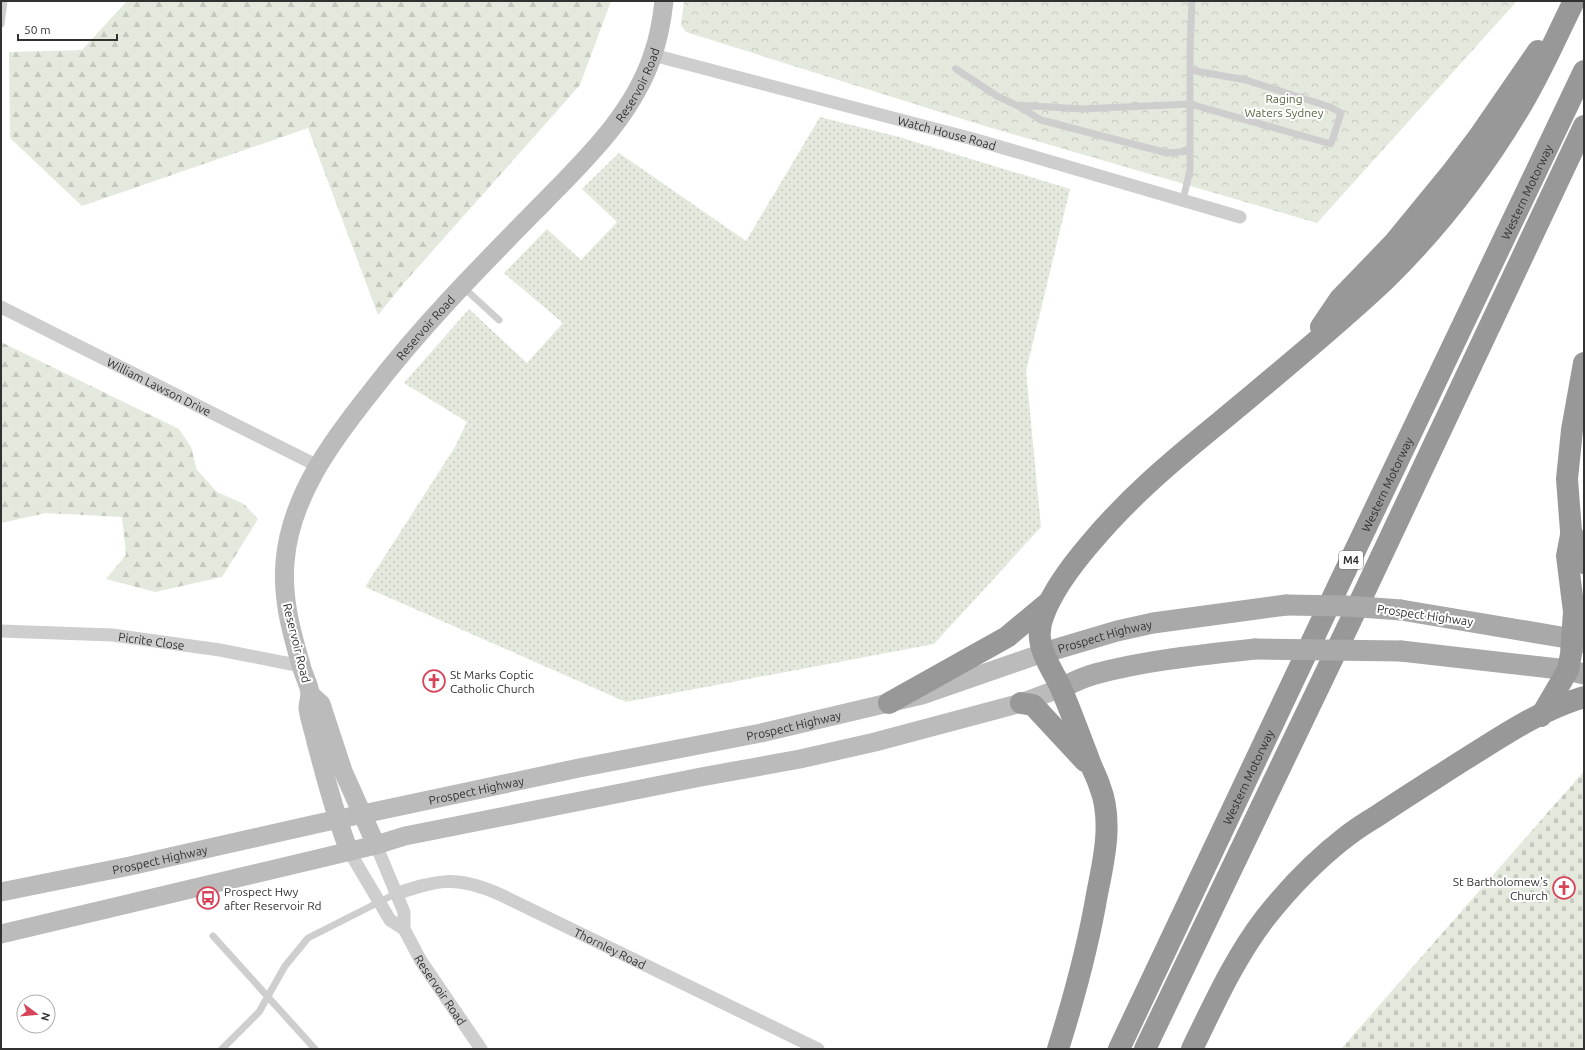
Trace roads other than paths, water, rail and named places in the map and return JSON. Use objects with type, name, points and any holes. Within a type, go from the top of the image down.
[{"type":"highway","points":[[1058,1049],[1081,971],[1091,929],[1106,835],[1106,809],[1101,789],[1061,688],[1044,653],[1040,640],[1042,617],[1048,603],[1070,567],[1108,523],[1144,486],[1302,354],[1352,310],[1387,278],[1436,224],[1474,177],[1519,109],[1574,1]]},
{"type":"highway","name":"Western Motorway","points":[[1119,1049],[1584,71]]},
{"type":"highway","name":"Western Motorway","points":[[1145,1049],[1363,595],[1584,126]]},
{"type":"highway","points":[[1541,716],[1576,672],[1578,641],[1567,556],[1571,531],[1567,479],[1572,430],[1584,363]]},
{"type":"highway","points":[[1571,531],[1584,563]]},
{"type":"highway","points":[[889,703],[1007,637],[1048,603]]},
{"type":"highway","points":[[1192,1049],[1221,988],[1244,949],[1265,918],[1288,891],[1347,836],[1399,801],[1521,724],[1541,716],[1572,700],[1584,697]]},
{"type":"highway","points":[[1021,703],[1033,705],[1092,769]]},
{"type":"highway","points":[[1206,1049],[1218,1024],[1221,988]]},
{"type":"main road","name":"Reservoir Road","points":[[349,851],[336,819],[308,708],[310,694],[288,617],[284,586],[285,561],[289,537],[296,514],[318,466],[390,366],[461,286],[566,180],[594,149],[630,102],[647,71],[653,55],[658,39],[664,1]]},
{"type":"main road","name":"Prospect Highway","points":[[1,892],[130,866],[336,819],[579,768],[761,733],[922,695],[1044,653],[1117,631],[1154,623],[1286,605],[1348,606],[1401,610],[1578,641]]},
{"type":"main road","points":[[1,934],[349,851],[405,836],[808,757],[875,742],[1021,703],[1093,674],[1185,656],[1255,648],[1401,651],[1576,672]]},
{"type":"main road","name":"Reservoir Road","points":[[310,694],[321,704],[343,771],[376,844]]},
{"type":"street","name":"Watch House Road","points":[[653,55],[965,137],[1240,217]]},
{"type":"street","name":"William Lawson Drive","points":[[1,307],[318,466]]},
{"type":"street","name":"Picrite Close","points":[[1,631],[128,637],[220,650],[301,666]]},
{"type":"street","name":"Reservoir Road","points":[[376,844],[395,894],[404,912],[404,929],[421,961],[481,1049]]},
{"type":"street","name":"Reservoir Road","points":[[349,851],[390,920],[404,929]]},
{"type":"street","name":"Thornley Road","points":[[395,894],[444,881],[459,881],[474,884],[506,898],[818,1049]]},
{"type":"lane","points":[[1,24],[4,1]]},
{"type":"lane","points":[[1183,200],[1190,170],[1192,1]]},
{"type":"lane","points":[[956,69],[997,96],[1042,120],[1167,153],[1190,151]]},
{"type":"lane","points":[[1016,105],[1082,108],[1190,104],[1331,144],[1341,113],[1330,107],[1246,80],[1190,70]]},
{"type":"lane","points":[[461,286],[499,320]]},
{"type":"lane","points":[[222,1049],[259,1012],[285,966],[308,938],[395,894]]},
{"type":"lane","points":[[213,936],[315,1049]]},
{"type":"place","name":"St Marks Coptic Catholic Church","points":[[434,681]]},
{"type":"place","name":"St Bartholomew's Church","points":[[1564,888]]},
{"type":"place","name":"Prospect Hwy after Reservoir Rd","points":[[208,898]]},
{"type":"park label","name":"Raging Waters Sydney","points":[[1284,105]]}]
